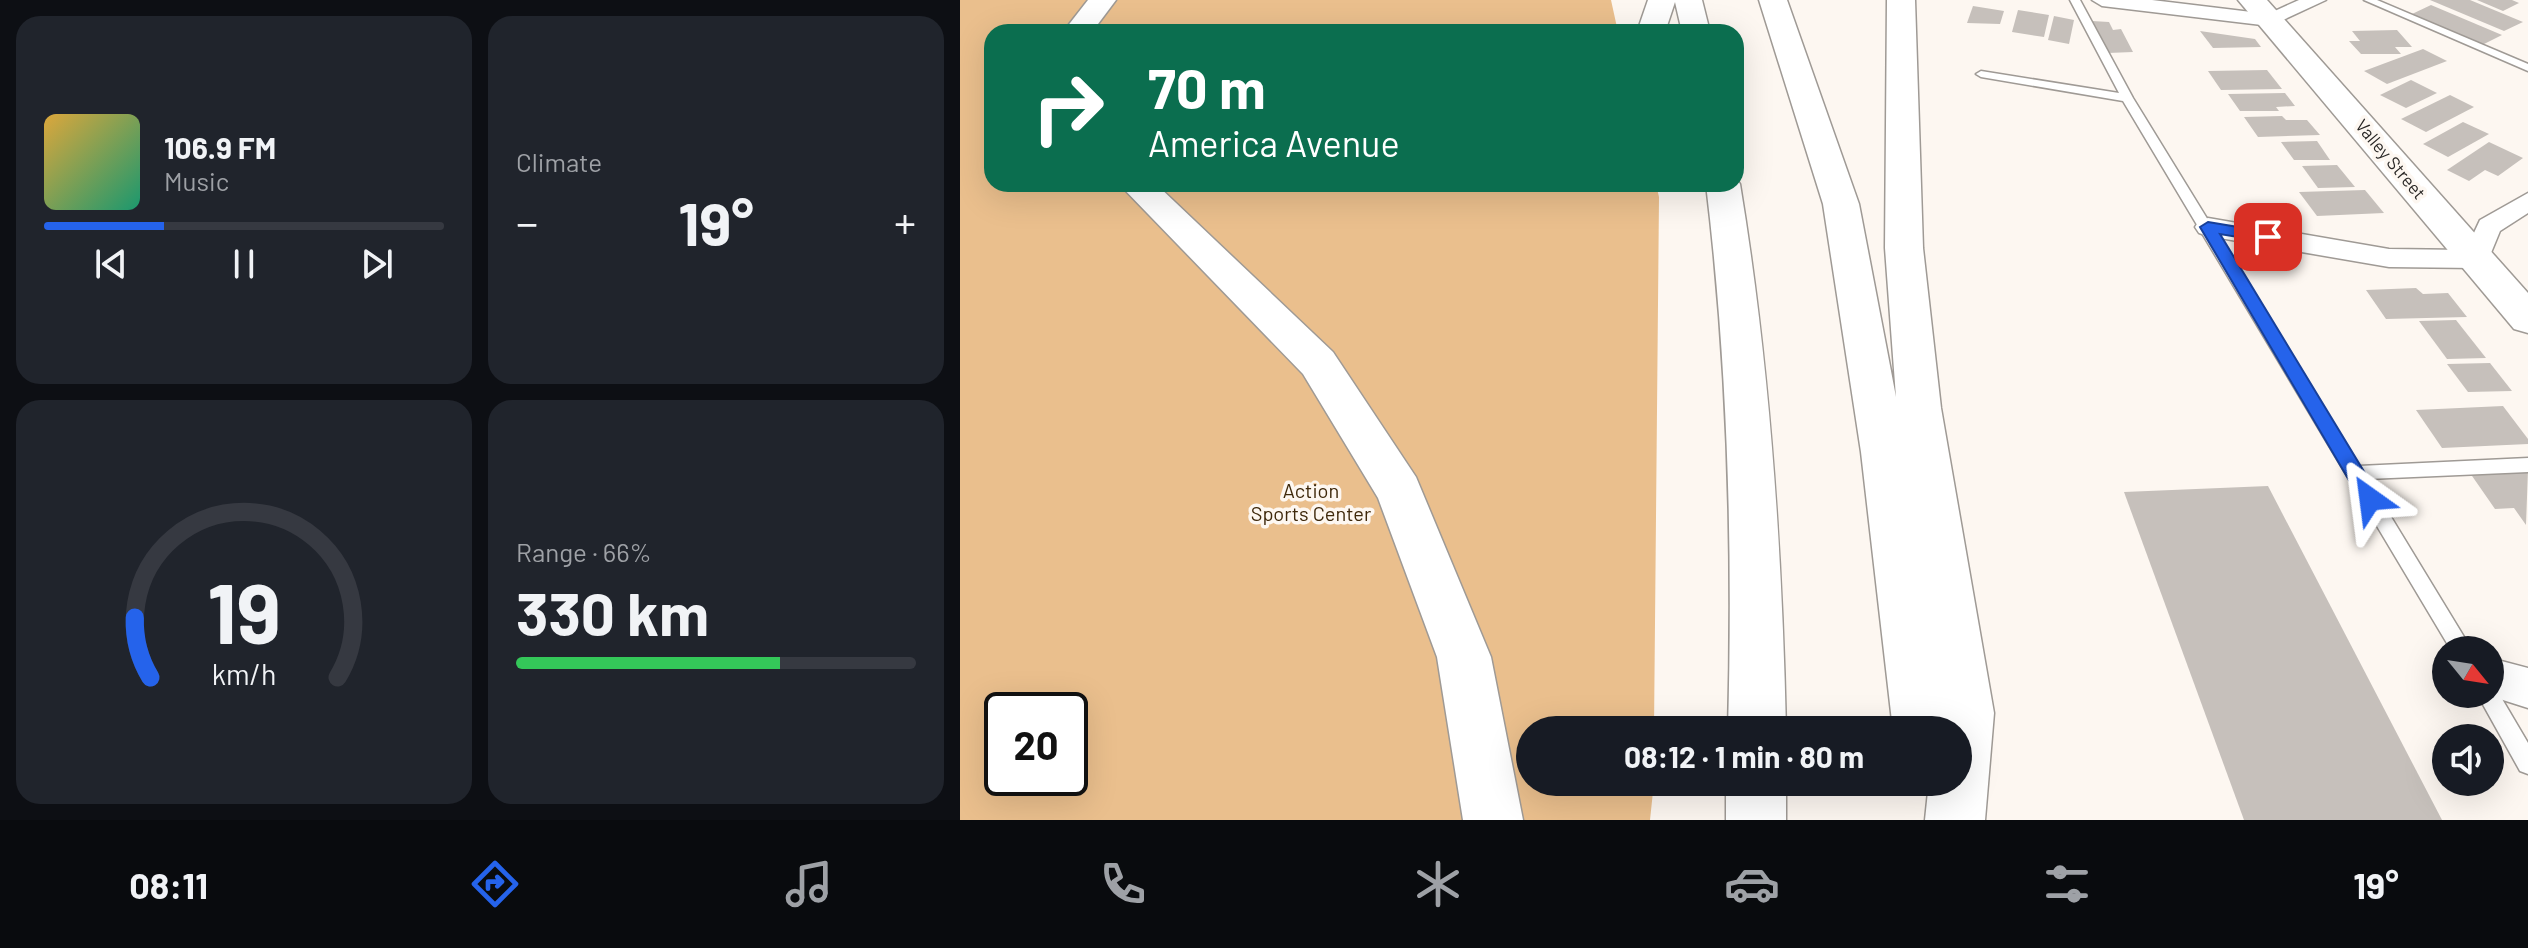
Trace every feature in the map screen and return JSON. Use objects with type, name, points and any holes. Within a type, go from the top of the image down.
[{"type":"main road","points":[[1083,24],[1102,0]]},
{"type":"main road","points":[[1109,24],[1126,0]]},
{"type":"main road","points":[[1654,24],[1662,0]]},
{"type":"main road","points":[[1688,0],[1694,24]]},
{"type":"main road","points":[[1773,0],[1841,204],[1884,452],[1920,716]]},
{"type":"main road","points":[[1901,0],[1904,248],[1919,408],[1966,713],[1955,820]]},
{"type":"main road","name":"Valley Street","points":[[2261,10],[2528,319]]},
{"type":"main road","points":[[1144,192],[1318,363],[1399,491],[1464,657],[1493,820]]},
{"type":"main road","points":[[1724,192],[1738,280],[1758,599],[1757,716]]},
{"type":"main road","points":[[1756,796],[1756,820]]},
{"type":"main road","points":[[1931,796],[1934,820]]},
{"type":"street","points":[[2102,0],[2261,10],[2316,0]]},
{"type":"street","points":[[2208,227],[2389,258],[2476,259],[2489,226],[2528,201]]},
{"type":"street","points":[[2504,681],[2528,688]]},
{"type":"lane","points":[[2075,0],[2127,98],[2453,636]]},
{"type":"lane","points":[[2369,0],[2528,68]]},
{"type":"lane","points":[[1981,74],[2127,98]]},
{"type":"lane","points":[[2354,473],[2528,465]]},
{"type":"lane","points":[[2496,708],[2528,763]]},
{"type":"green space","name":"Action Sports Center","points":[[960,0],[1611,0],[1616,24],[984,24],[984,192],[1658,192],[1654,716],[1516,716],[1516,796],[1653,796],[1650,820],[960,820]]},
{"type":"building","points":[[2430,0],[2470,0],[2523,22],[2504,31]]},
{"type":"building","points":[[2477,0],[2512,0],[2519,3],[2503,11]]},
{"type":"building","points":[[2431,5],[2502,35],[2482,45],[2412,14]]},
{"type":"building","points":[[1973,6],[2004,11],[2000,24],[1967,23]]},
{"type":"building","points":[[2018,10],[2049,15],[2044,37],[2012,32]]},
{"type":"building","points":[[2054,16],[2074,20],[2069,44],[2048,40]]},
{"type":"building","points":[[2092,21],[2109,22],[2113,30],[2121,29],[2133,52],[2108,53]]},
{"type":"building","points":[[2397,30],[2412,47],[2395,47],[2401,54],[2361,54],[2349,41],[2360,41],[2352,31]]},
{"type":"building","points":[[2200,31],[2255,39],[2261,47],[2213,48]]},
{"type":"building","points":[[2423,49],[2447,61],[2387,84],[2364,71]]},
{"type":"building","points":[[2267,70],[2282,89],[2221,90],[2208,71]]},
{"type":"building","points":[[2411,80],[2437,93],[2406,108],[2380,95]]},
{"type":"building","points":[[2285,93],[2295,106],[2276,107],[2279,111],[2240,111],[2228,94]]},
{"type":"building","points":[[2450,95],[2474,107],[2426,132],[2401,119]]},
{"type":"building","points":[[2282,116],[2286,120],[2307,120],[2320,135],[2258,137],[2244,117]]},
{"type":"building","points":[[2463,122],[2489,134],[2448,157],[2423,144]]},
{"type":"building","points":[[2317,141],[2330,160],[2294,160],[2281,142]]},
{"type":"building","points":[[2489,142],[2523,158],[2498,176],[2485,170],[2469,181],[2447,170]]},
{"type":"building","points":[[2337,165],[2355,187],[2318,188],[2302,166]]},
{"type":"building","points":[[2365,190],[2384,213],[2317,216],[2299,192]]},
{"type":"building","points":[[2416,288],[2423,294],[2448,293],[2467,317],[2386,319],[2366,290]]},
{"type":"building","points":[[2456,320],[2486,358],[2447,359],[2419,321]]},
{"type":"building","points":[[2490,363],[2512,391],[2468,392],[2447,364]]},
{"type":"building","points":[[2503,406],[2528,439],[2528,444],[2442,448],[2416,410]]},
{"type":"building","points":[[2528,470],[2526,525],[2514,508],[2495,509],[2470,473]]},
{"type":"building","points":[[2268,486],[2442,820],[2244,820],[2124,492]]},
{"type":"route","points":[[2268,237],[2208,227],[2370,499]]}]
